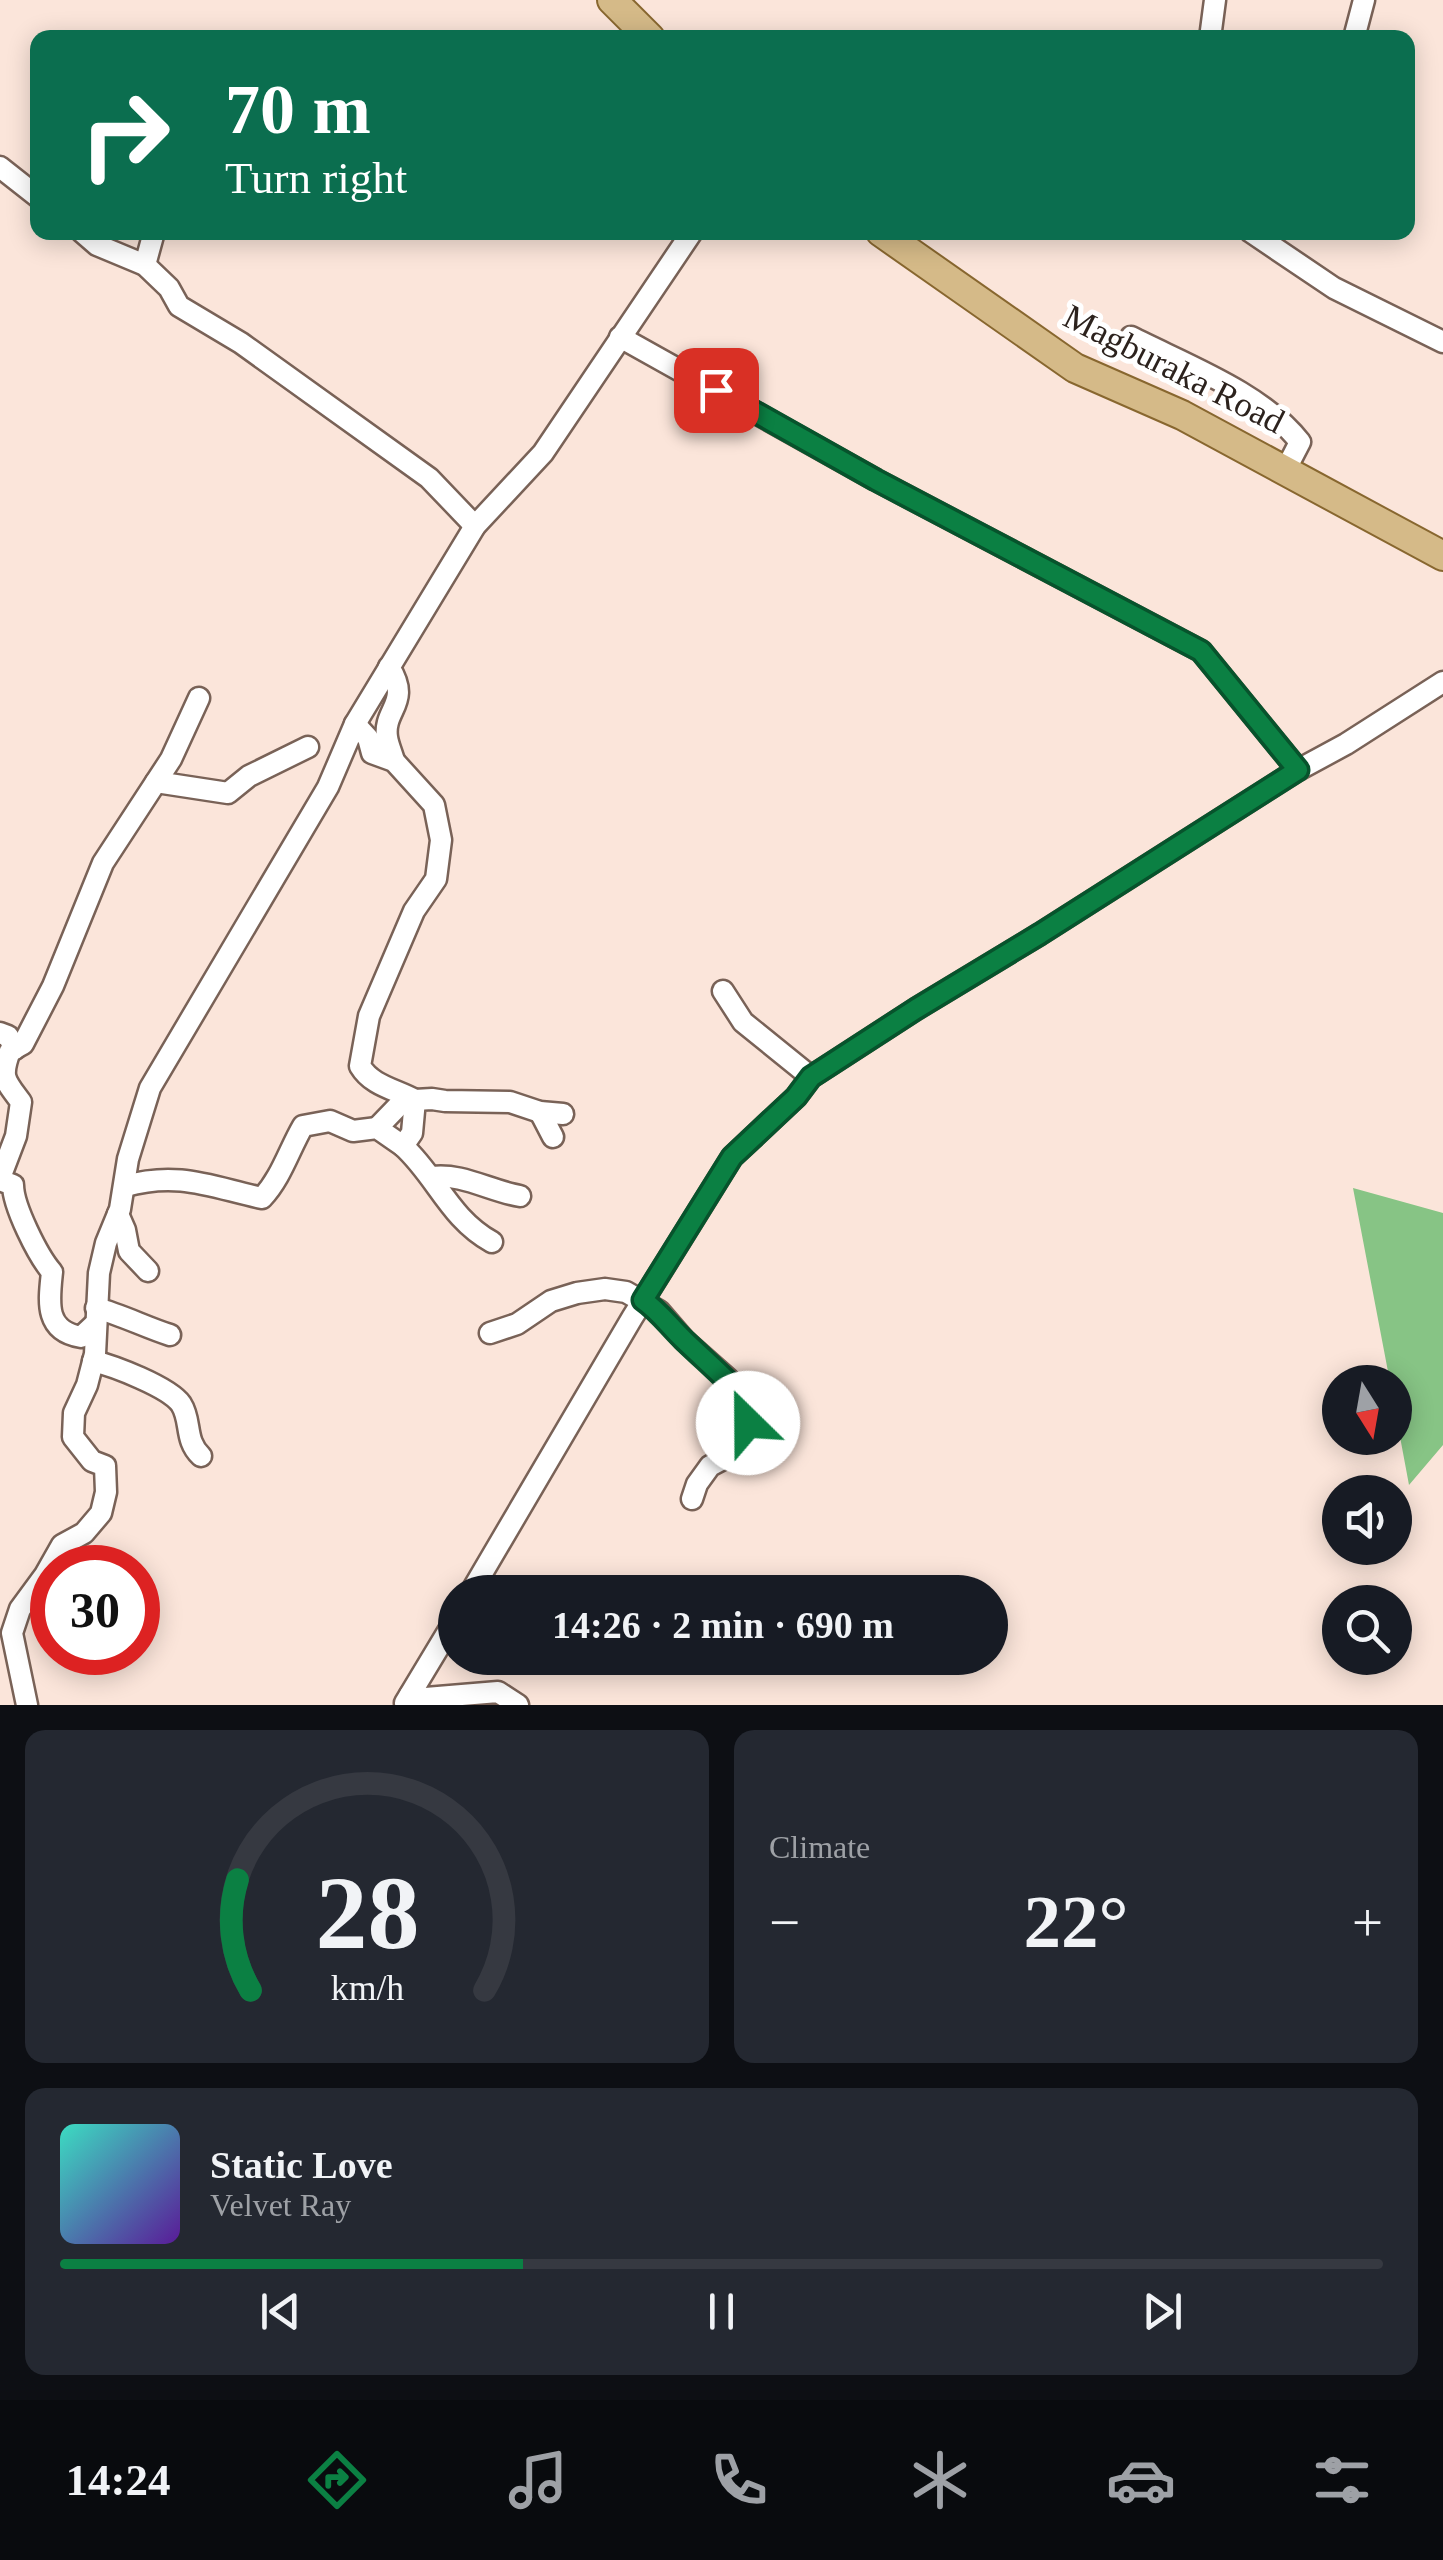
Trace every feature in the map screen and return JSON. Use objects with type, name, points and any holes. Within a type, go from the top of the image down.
[{"type":"main road","points":[[612,0],[642,30]]},
{"type":"main road","name":"Magburaka Road","points":[[892,240],[1075,368],[1182,415],[1443,556]]},
{"type":"street","points":[[1211,30],[1215,0]]},
{"type":"street","points":[[1356,30],[1364,0]]},
{"type":"street","points":[[0,167],[30,190]]},
{"type":"street","points":[[92,240],[144,265],[170,288],[179,306],[242,343],[429,478],[475,526]]},
{"type":"street","points":[[144,265],[152,240]]},
{"type":"street","points":[[27,1705],[12,1633],[20,1609],[46,1575],[62,1544],[84,1533],[102,1513],[105,1466],[92,1460],[73,1437],[74,1413],[93,1361],[98,1273],[126,1186],[128,1159],[150,1088],[328,788],[355,724],[475,526],[542,454],[687,240]]},
{"type":"street","points":[[1263,240],[1334,288],[1443,342]]},
{"type":"street","points":[[620,337],[876,480],[1201,651],[1298,770]]},
{"type":"street","points":[[1131,337],[1236,391],[1284,424],[1300,442],[1286,469]]},
{"type":"street","points":[[389,667],[399,690],[386,734],[394,760],[434,806],[441,840],[436,880],[414,910],[369,1016],[360,1066],[366,1078],[415,1100]]},
{"type":"street","points":[[481,1575],[732,1157],[796,1097],[811,1077],[1443,682]]},
{"type":"street","points":[[96,1316],[81,1338],[75,1338],[52,1319],[52,1272],[42,1261],[13,1199],[13,1185],[0,1179],[16,1136],[21,1102],[3,1079],[10,1051],[7,1041],[23,1044],[54,986],[103,863],[171,759],[199,698]]},
{"type":"street","points":[[355,724],[368,738],[372,753],[394,760]]},
{"type":"street","points":[[156,782],[228,793],[248,776],[308,747]]},
{"type":"street","points":[[723,991],[743,1022],[811,1077]]},
{"type":"street","points":[[126,1186],[146,1180],[188,1179],[262,1198],[274,1186],[304,1126],[330,1122],[353,1131],[377,1128],[405,1099],[510,1102],[540,1112],[563,1114]]},
{"type":"street","points":[[403,1146],[412,1133],[415,1100]]},
{"type":"street","points":[[540,1112],[552,1137]]},
{"type":"street","points":[[377,1128],[403,1146],[432,1176],[438,1192],[451,1208],[492,1242]]},
{"type":"street","points":[[432,1176],[483,1183],[491,1190],[520,1196]]},
{"type":"street","points":[[118,1214],[130,1252],[148,1271]]},
{"type":"street","points":[[490,1332],[517,1324],[550,1301],[606,1289],[626,1292],[659,1311],[750,1404],[748,1423],[727,1457],[710,1466],[692,1499]]},
{"type":"street","points":[[96,1316],[122,1315],[170,1335]]},
{"type":"street","points":[[93,1361],[123,1369],[172,1396],[182,1405],[192,1447],[201,1456]]},
{"type":"street","points":[[407,1700],[438,1648]]},
{"type":"street","points":[[407,1700],[498,1692],[518,1705]]},
{"type":"green space","points":[[1353,1188],[1443,1213],[1443,1445],[1412,1481],[1403,1455],[1412,1455],[1412,1365],[1387,1365]]},
{"type":"route","points":[[716,390],[876,480],[1201,651],[1298,770],[811,1077],[796,1097],[732,1157],[643,1300],[659,1311],[750,1404],[748,1423]]}]
